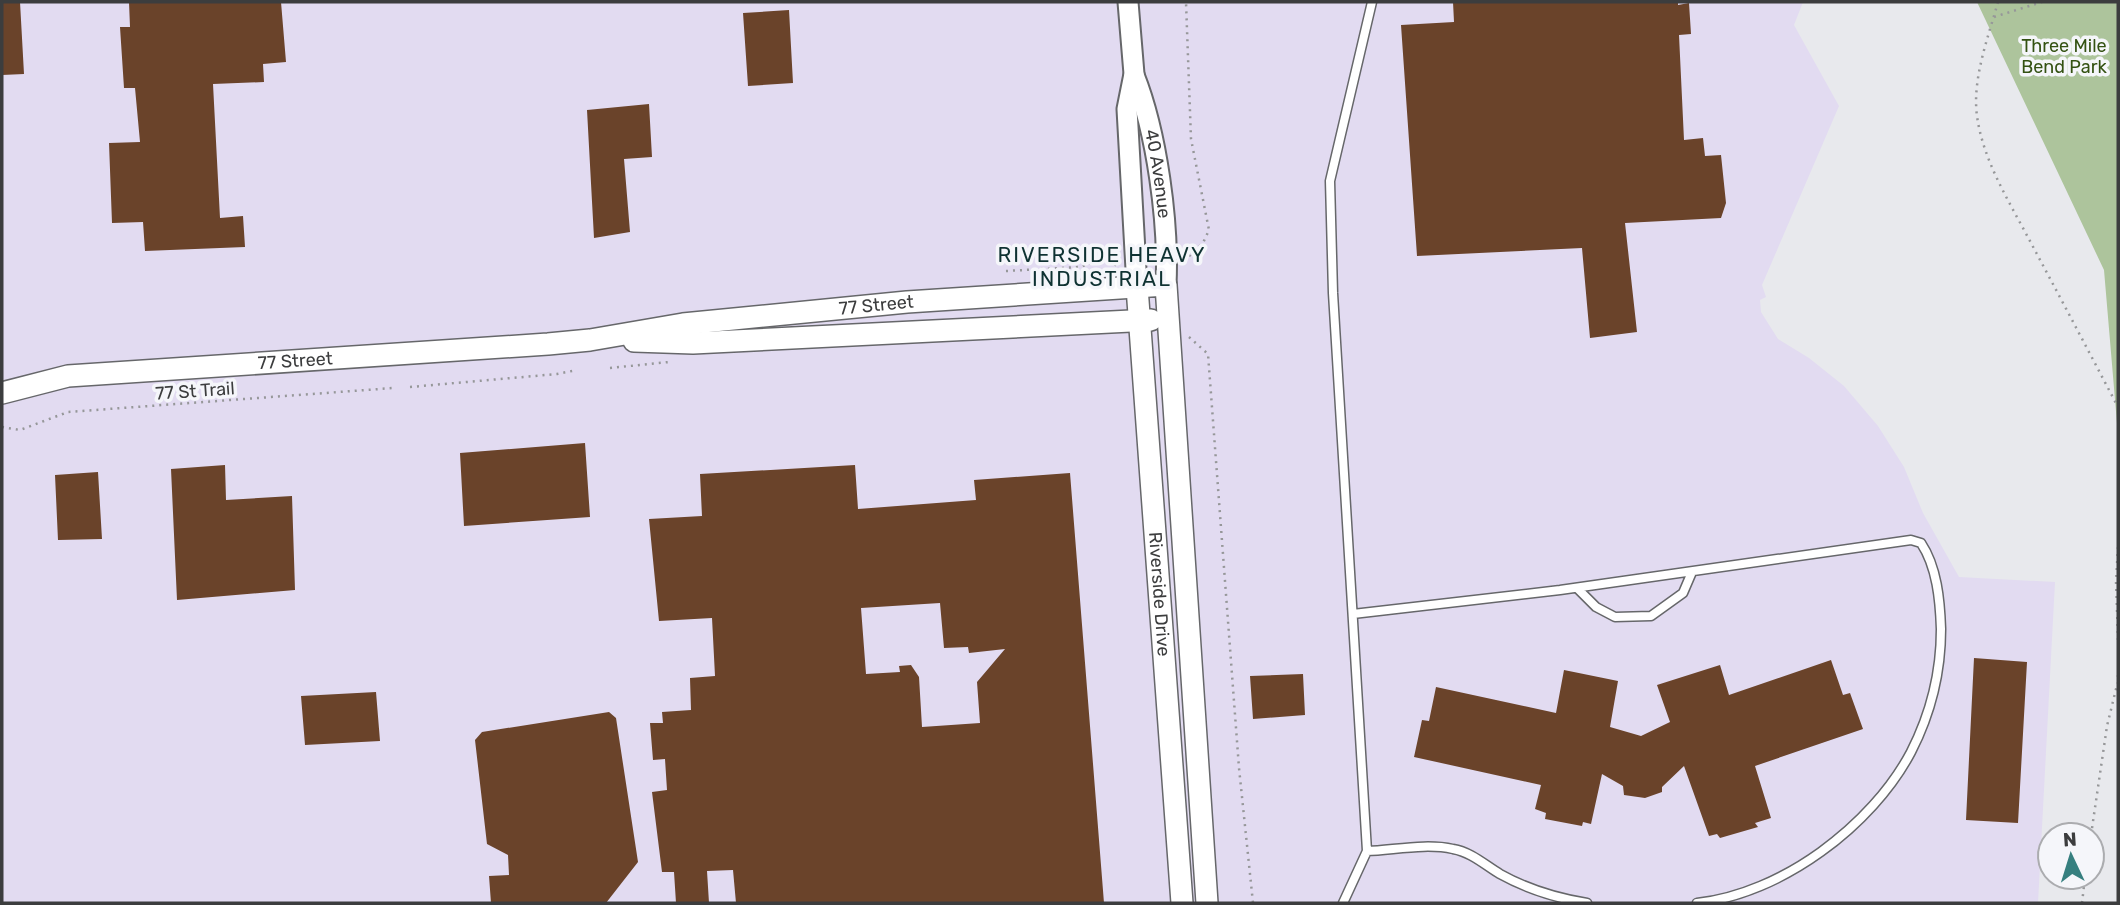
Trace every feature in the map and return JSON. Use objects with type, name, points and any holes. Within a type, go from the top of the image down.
[{"type":"main road","name":"77 Street","points":[[590,340],[683,324],[907,302],[1166,285]]},
{"type":"main road","name":"40 Avenue","points":[[1166,285],[1167,319]]},
{"type":"main road","name":"Riverside Drive","points":[[1137,286],[1182,903]]},
{"type":"main road","name":"77 Street","points":[[2,393],[68,376],[590,340],[693,343],[1167,319]]},
{"type":"main road","name":"Riverside Drive","points":[[1167,319],[1207,903]]},
{"type":"street","name":"40 Avenue","points":[[1128,2],[1133,74],[1127,109],[1137,286]]},
{"type":"street","name":"40 Avenue","points":[[1133,74],[1146,107],[1165,219],[1166,285]]},
{"type":"lane","points":[[1343,903],[1367,851],[1333,293],[1330,181],[1372,2]]},
{"type":"lane","points":[[1353,614],[1577,588],[1911,540],[1921,543],[1933,566],[1941,622],[1938,672],[1923,726],[1894,779],[1873,804],[1819,853],[1786,874],[1744,892],[1697,903]]},
{"type":"lane","points":[[1577,588],[1596,607],[1615,617],[1651,616],[1683,593],[1692,572]]},
{"type":"lane","points":[[1367,851],[1439,847],[1455,849],[1540,892],[1587,903]]},
{"type":"path","points":[[1181,264],[1203,243],[1209,230],[1191,139],[1185,2]]},
{"type":"path","points":[[1998,2],[1981,65],[1976,100],[1983,143],[2000,184],[2118,407]]},
{"type":"path","points":[[1994,17],[2042,2]]},
{"type":"path","points":[[1006,271],[1080,267],[1105,258],[1119,267]]},
{"type":"path","points":[[1184,333],[1208,354],[1239,768],[1253,903]]},
{"type":"path","points":[[410,387],[577,370]]},
{"type":"path","name":"77 St Trail","points":[[2,427],[20,430],[68,412],[393,388]]},
{"type":"path","points":[[2118,547],[2118,639]]},
{"type":"path","points":[[2093,821],[2107,726],[2118,675]]},
{"type":"shaded area","points":[[2,2],[1803,2],[1794,25],[1839,106],[1762,285],[1766,297],[1760,300],[1761,312],[1778,339],[1809,358],[1844,386],[1878,426],[1904,467],[1923,513],[1959,577],[2055,582],[2042,821],[2036,821],[2038,903],[2,903]]},
{"type":"green space","name":"Three Mile Bend Park","points":[[1977,2],[2118,2],[2118,435],[2104,270]]},
{"type":"building","points":[[2,2],[20,2],[24,74],[2,75]]},
{"type":"building","points":[[129,2],[281,2],[286,62],[263,64],[264,82],[213,84],[220,218],[243,216],[245,247],[145,251],[143,222],[112,223],[109,143],[140,142],[135,88],[124,88],[120,27],[130,27]]},
{"type":"building","points":[[1453,2],[1689,3],[1691,34],[1679,35],[1684,140],[1703,138],[1705,156],[1721,155],[1726,203],[1721,218],[1625,223],[1637,332],[1590,338],[1582,248],[1417,256],[1401,25],[1454,22]]},
{"type":"building","points":[[789,10],[793,83],[748,86],[743,13]]},
{"type":"building","points":[[649,104],[652,157],[624,159],[630,232],[594,238],[587,110]]},
{"type":"building","points":[[585,443],[590,517],[464,526],[460,453]]},
{"type":"building","points":[[225,465],[226,500],[292,496],[295,590],[177,600],[171,469]]},
{"type":"building","points":[[855,465],[858,509],[976,500],[974,480],[1070,473],[1104,903],[736,903],[733,870],[707,871],[709,903],[676,903],[674,872],[662,872],[652,792],[667,790],[665,759],[653,760],[650,723],[663,723],[662,712],[691,710],[690,678],[715,676],[712,618],[659,621],[649,519],[702,516],[700,474]],"holes":[[[940,603],[944,648],[968,647],[969,653],[1005,649],[977,682],[980,723],[922,727],[919,677],[911,665],[899,666],[900,672],[866,674],[861,608]]]},
{"type":"building","points":[[98,472],[102,539],[58,540],[55,475]]},
{"type":"building","points":[[1974,658],[2027,662],[2018,823],[1966,820]]},
{"type":"building","points":[[1831,660],[1843,695],[1850,693],[1863,729],[1755,766],[1771,818],[1755,823],[1758,827],[1720,838],[1717,834],[1709,836],[1684,766],[1662,787],[1662,792],[1645,798],[1624,795],[1623,786],[1602,774],[1591,824],[1583,822],[1582,826],[1545,819],[1546,813],[1535,809],[1541,785],[1414,757],[1422,720],[1429,721],[1436,687],[1556,713],[1564,670],[1618,681],[1610,727],[1641,736],[1670,722],[1657,685],[1720,665],[1729,695]]},
{"type":"building","points":[[1303,674],[1305,715],[1253,719],[1250,676]]},
{"type":"building","points":[[376,692],[380,741],[305,745],[301,696]]},
{"type":"building","points":[[609,712],[616,718],[638,862],[606,903],[491,903],[489,876],[509,875],[508,855],[487,844],[475,740],[482,732]]},
{"type":"district","name":"RIVERSIDE HEAVY INDUSTRIAL","points":[[1102,266]]}]
